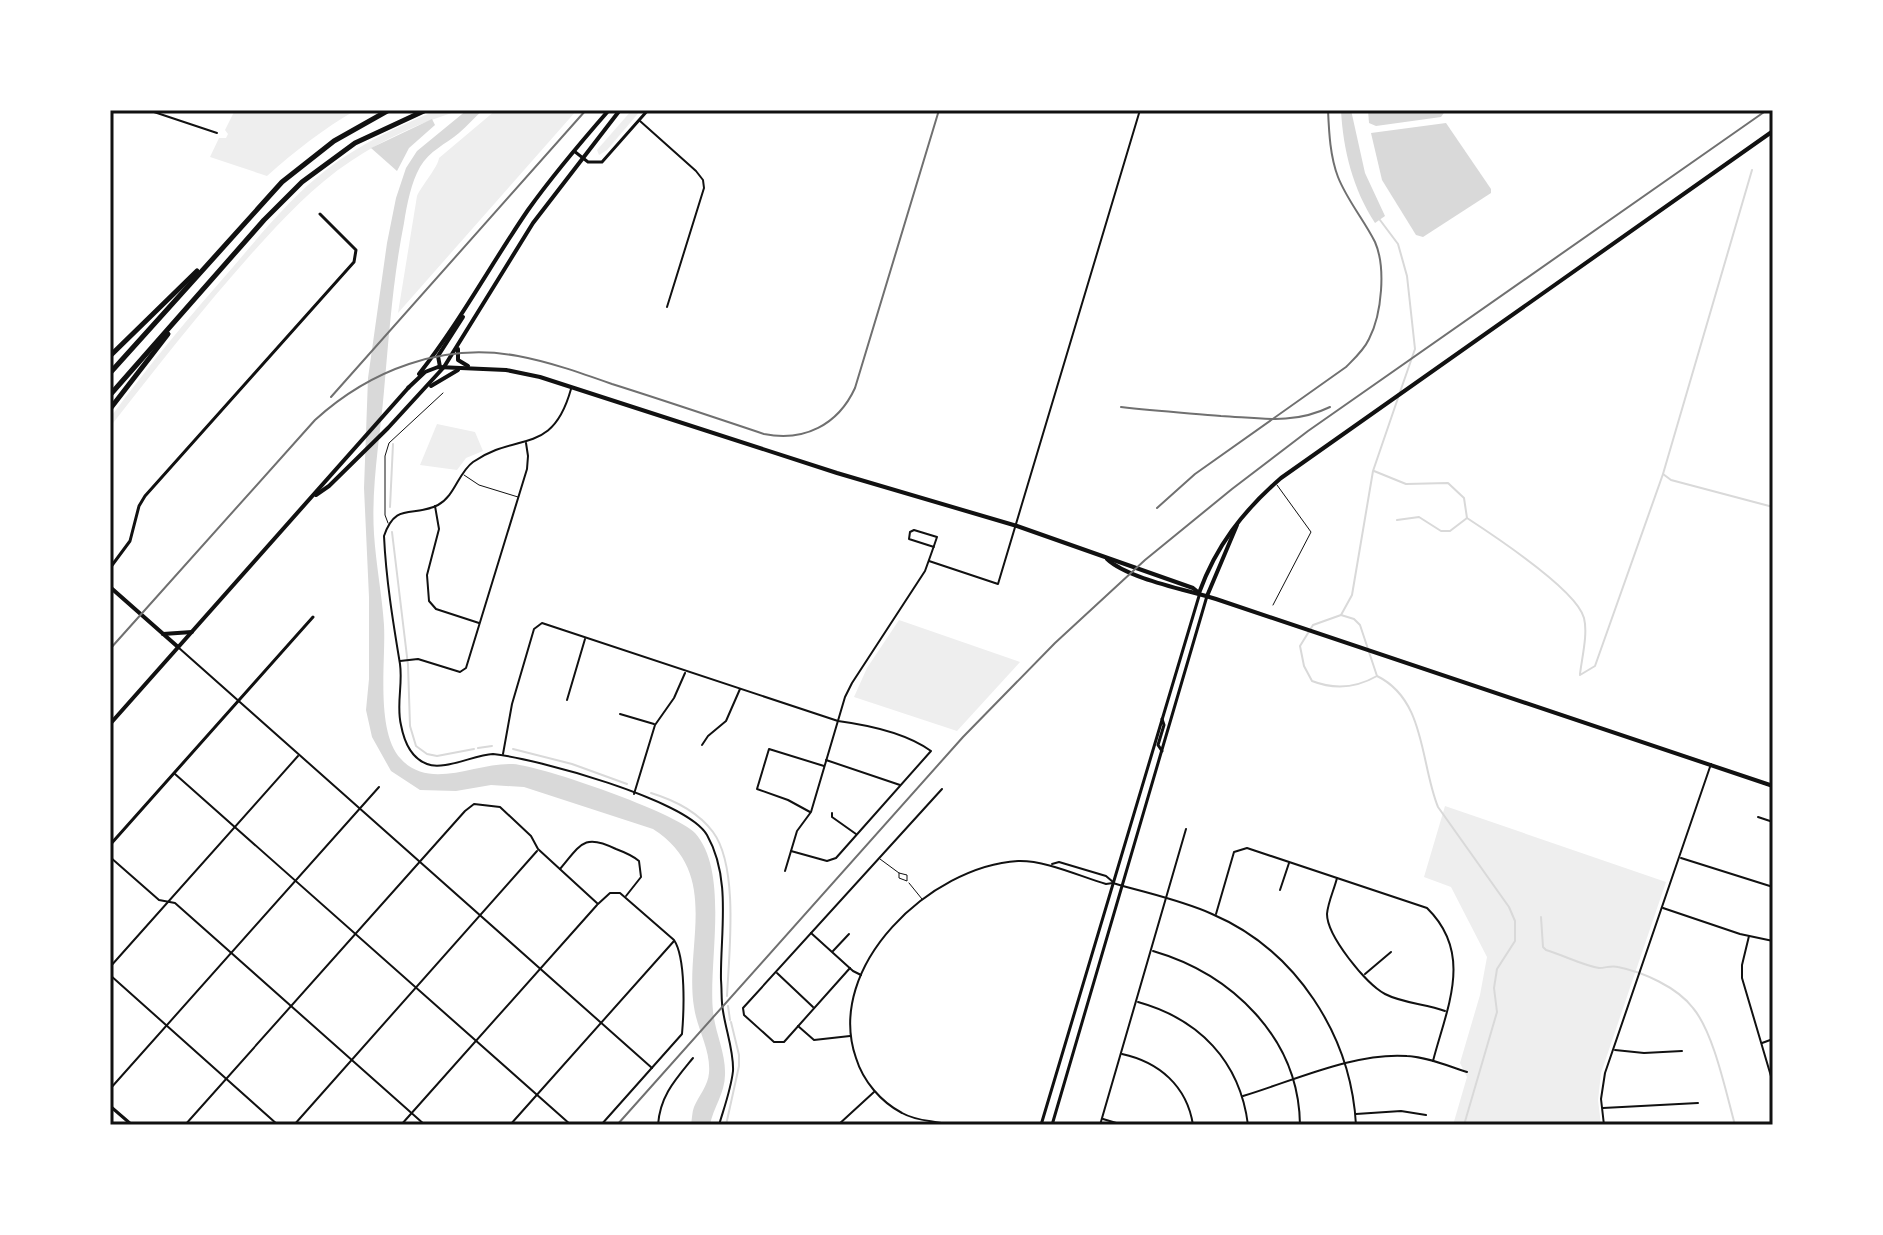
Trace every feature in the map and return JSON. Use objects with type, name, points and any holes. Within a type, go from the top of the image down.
[{"type":"highway","points":[[110,373],[261,204],[297,169],[334,141],[389,110]]},
{"type":"highway","points":[[110,395],[284,199],[319,168],[375,131],[426,110]]},
{"type":"highway","points":[[110,356],[218,252]]},
{"type":"highway","points":[[110,409],[205,288]]},
{"type":"main road","points":[[442,367],[438,356],[530,207],[609,110]]},
{"type":"main road","points":[[314,496],[329,486],[426,390],[459,345],[529,229],[620,110]]},
{"type":"main road","points":[[574,151],[593,163],[602,162],[648,110]]},
{"type":"main road","points":[[1041,1125],[1199,593],[1214,555],[1228,533],[1275,483],[1773,131]]},
{"type":"main road","points":[[110,568],[130,541],[139,506],[145,496],[354,262],[356,250],[320,214]]},
{"type":"main road","points":[[408,388],[468,306]]},
{"type":"main road","points":[[459,345],[457,357],[461,363],[479,368]]},
{"type":"main road","points":[[110,724],[408,388],[425,372],[442,367],[479,368],[522,372],[572,386],[837,473],[1017,526],[1193,588],[1207,596],[1773,786]]},
{"type":"main road","points":[[426,390],[461,368]]},
{"type":"main road","points":[[1052,1125],[1207,596],[1237,525]]},
{"type":"main road","points":[[110,587],[178,647]]},
{"type":"main road","points":[[110,845],[313,617]]},
{"type":"main road","points":[[163,634],[192,632]]},
{"type":"main road","points":[[1162,719],[1164,725],[1158,745],[1162,751]]},
{"type":"main road","points":[[110,1106],[132,1125]]},
{"type":"street","points":[[148,110],[217,133]]},
{"type":"street","points":[[929,561],[998,584],[1140,110]]},
{"type":"street","points":[[639,120],[703,180],[704,188],[667,307]]},
{"type":"street","points":[[572,386],[566,409],[554,427],[479,459],[462,473],[446,499],[435,506],[402,512],[388,523],[384,536],[385,555],[394,642],[400,661],[401,727],[407,745],[418,759],[432,766],[480,755],[503,755],[573,771],[671,807],[691,819],[706,834],[715,857],[724,912],[722,1007],[733,1071],[719,1125]]},
{"type":"street","points":[[400,661],[411,659],[463,671],[468,664],[528,461],[525,441]]},
{"type":"street","points":[[435,506],[439,529],[427,575],[429,601],[436,609],[480,624]]},
{"type":"street","points":[[785,871],[799,827],[811,812],[838,721],[857,673],[929,561],[934,547],[937,537],[914,530],[910,532],[909,539],[934,547]]},
{"type":"street","points":[[503,755],[512,704],[534,629],[539,624],[838,721],[905,738],[931,751],[831,861],[791,851]]},
{"type":"street","points":[[567,700],[586,638]]},
{"type":"street","points":[[178,647],[652,1068]]},
{"type":"street","points":[[634,794],[655,725],[674,698],[685,671]]},
{"type":"street","points":[[702,745],[726,721],[740,689]]},
{"type":"street","points":[[620,714],[655,725]]},
{"type":"street","points":[[811,812],[757,789],[769,749],[825,766]]},
{"type":"street","points":[[110,967],[299,755]]},
{"type":"street","points":[[826,760],[901,785]]},
{"type":"street","points":[[1604,1125],[1603,1083],[1613,1049],[1711,764]]},
{"type":"street","points":[[174,773],[571,1125]]},
{"type":"street","points":[[110,1089],[379,787]]},
{"type":"street","points":[[850,968],[784,1042],[774,1042],[744,1015],[743,1008],[942,789]]},
{"type":"street","points":[[185,1125],[474,804],[495,805],[531,836],[538,849],[598,904]]},
{"type":"street","points":[[832,813],[832,817],[856,834]]},
{"type":"street","points":[[1758,817],[1773,822]]},
{"type":"street","points":[[1100,1125],[1186,829]]},
{"type":"street","points":[[559,869],[582,844],[588,840],[601,841],[639,861],[641,877],[626,896]]},
{"type":"street","points":[[1216,915],[1234,852],[1247,848],[1418,903],[1436,918],[1446,935],[1455,963],[1453,989],[1433,1061]]},
{"type":"street","points":[[294,1125],[538,849]]},
{"type":"street","points":[[110,857],[159,900],[175,903],[425,1125]]},
{"type":"street","points":[[1679,858],[1773,887]]},
{"type":"street","points":[[949,1125],[936,1121],[930,1124],[902,1113],[875,1091],[861,1072],[851,1036],[853,1003],[862,975],[888,931],[922,899],[962,875],[1011,862],[1033,861],[1216,915],[1258,941],[1294,974],[1322,1011],[1345,1064],[1356,1125]]},
{"type":"street","points":[[1280,890],[1289,861]]},
{"type":"street","points":[[1051,865],[1059,862],[1106,876],[1113,883]]},
{"type":"street","points":[[1338,877],[1328,906],[1328,924],[1337,942],[1376,989],[1388,996],[1446,1011]]},
{"type":"street","points":[[401,1125],[598,904],[610,893],[620,893],[674,940],[683,960],[682,1034],[601,1125]]},
{"type":"street","points":[[1662,908],[1773,941]]},
{"type":"street","points":[[810,932],[862,975]]},
{"type":"street","points":[[832,952],[849,934]]},
{"type":"street","points":[[1749,936],[1742,978],[1773,1083]]},
{"type":"street","points":[[510,1125],[674,940]]},
{"type":"street","points":[[1152,951],[1201,969],[1246,1002],[1271,1033],[1293,1081],[1300,1125]]},
{"type":"street","points":[[1364,975],[1391,952]]},
{"type":"street","points":[[776,972],[814,1008]]},
{"type":"street","points":[[110,975],[278,1125]]},
{"type":"street","points":[[1137,1002],[1173,1015],[1204,1037],[1226,1062],[1243,1096],[1248,1125]]},
{"type":"street","points":[[798,1026],[814,1040],[851,1036]]},
{"type":"street","points":[[1760,1043],[1773,1039]]},
{"type":"street","points":[[1613,1049],[1633,1053],[1682,1051]]},
{"type":"street","points":[[1121,1053],[1143,1060],[1171,1078],[1185,1098],[1193,1125]]},
{"type":"street","points":[[1243,1096],[1345,1064],[1392,1056],[1411,1056],[1467,1072]]},
{"type":"street","points":[[658,1125],[666,1090],[693,1058]]},
{"type":"street","points":[[838,1125],[875,1091]]},
{"type":"street","points":[[1602,1109],[1698,1103]]},
{"type":"street","points":[[1355,1114],[1401,1111],[1426,1115]]},
{"type":"street","points":[[1102,1119],[1123,1125]]},
{"type":"lane","points":[[388,523],[385,515],[386,450],[396,435],[443,393]]},
{"type":"lane","points":[[462,473],[479,485],[518,497]]},
{"type":"lane","points":[[1273,605],[1311,532],[1275,483]]},
{"type":"lane","points":[[879,857],[899,873],[907,875],[907,881]]},
{"type":"lane","points":[[899,873],[899,878],[907,881],[922,899]]},
{"type":"shaded area","points":[[235,110],[356,110],[310,141],[267,176],[210,157],[219,138],[226,138],[228,134],[225,130]]},
{"type":"shaded area","points":[[438,110],[461,110],[418,125],[377,145],[337,171],[299,204],[216,295],[110,427],[110,418],[170,341],[300,192],[352,152]]},
{"type":"shaded area","points":[[467,110],[483,110],[428,156],[417,173],[406,208],[394,286],[373,516],[384,625],[384,695],[388,731],[401,759],[426,773],[454,773],[513,764],[528,767],[579,781],[637,803],[683,824],[695,833],[706,850],[715,894],[713,1011],[725,1067],[723,1088],[710,1125],[691,1125],[694,1107],[708,1078],[709,1064],[694,1007],[694,888],[687,867],[674,847],[653,829],[524,787],[491,785],[456,791],[420,790],[391,771],[372,737],[366,710],[369,597],[364,488],[368,378],[387,243],[406,168],[417,151]]},
{"type":"shaded area","points":[[496,110],[577,110],[398,313],[417,196],[439,158]]},
{"type":"shaded area","points":[[632,110],[641,110],[607,150],[599,155],[597,150]]},
{"type":"shaded area","points":[[1341,110],[1351,110],[1365,173],[1385,216],[1375,223],[1350,169]]},
{"type":"shaded area","points":[[1368,110],[1446,110],[1441,117],[1376,126],[1369,123]]},
{"type":"shaded area","points":[[432,119],[435,125],[409,148],[397,171],[371,148]]},
{"type":"shaded area","points":[[1446,123],[1491,193],[1423,237],[1416,235],[1382,180],[1371,133]]},
{"type":"shaded area","points":[[437,424],[475,432],[483,451],[466,458],[457,470],[420,465]]},
{"type":"shaded area","points":[[899,620],[1020,662],[957,731],[854,697],[867,668]]},
{"type":"shaded area","points":[[1445,806],[1666,882],[1601,1073],[1598,1100],[1601,1125],[1453,1125],[1467,1077],[1460,1063],[1480,995],[1487,957],[1451,887],[1424,877]]},
{"type":"waterway","points":[[1580,675],[1595,666],[1663,474],[1752,170]]},
{"type":"waterway","points":[[1380,220],[1398,244],[1407,276],[1415,349],[1400,392]]},
{"type":"waterway","points":[[1341,615],[1352,595],[1373,471],[1398,398]]},
{"type":"waterway","points":[[390,507],[393,444]]},
{"type":"waterway","points":[[1374,471],[1406,484],[1448,483],[1464,498],[1467,518],[1533,564],[1566,593],[1584,618],[1585,638],[1580,674]]},
{"type":"waterway","points":[[1663,474],[1671,480],[1773,507]]},
{"type":"waterway","points":[[1397,520],[1419,517],[1441,531],[1450,531],[1467,518]]},
{"type":"waterway","points":[[392,532],[408,665],[410,726],[416,746],[427,754],[437,756],[474,749]]},
{"type":"waterway","points":[[1341,615],[1354,619],[1360,625],[1377,676],[1345,686],[1312,681],[1304,666],[1300,646],[1313,625],[1341,615]]},
{"type":"waterway","points":[[1377,676],[1405,700],[1419,734],[1438,807],[1509,907],[1515,921],[1515,941],[1497,969],[1494,988],[1497,1012],[1464,1125]]},
{"type":"waterway","points":[[478,748],[492,746]]},
{"type":"waterway","points":[[513,749],[572,764],[627,784]]},
{"type":"waterway","points":[[651,793],[693,813],[713,832],[721,847],[730,911],[727,996]]},
{"type":"waterway","points":[[1541,917],[1543,947],[1546,950],[1593,967],[1615,966],[1638,973],[1669,987],[1686,1000],[1707,1032],[1735,1125]]},
{"type":"waterway","points":[[728,1006],[730,1020]]},
{"type":"waterway","points":[[726,1125],[739,1066],[731,1022]]},
{"type":"railway","points":[[331,397],[586,110]]},
{"type":"railway","points":[[110,649],[315,420],[359,387],[409,364],[462,353],[518,356],[565,368],[764,434],[806,433],[829,421],[848,401],[855,388],[939,110]]},
{"type":"railway","points":[[1157,508],[1195,474],[1346,367],[1365,347],[1373,329],[1381,290],[1381,264],[1375,242],[1338,177],[1329,135],[1328,110]]},
{"type":"railway","points":[[617,1125],[963,737],[1055,643],[1145,560],[1308,431],[1767,110]]},
{"type":"railway","points":[[1121,407],[1276,419],[1303,416],[1330,407]]}]
